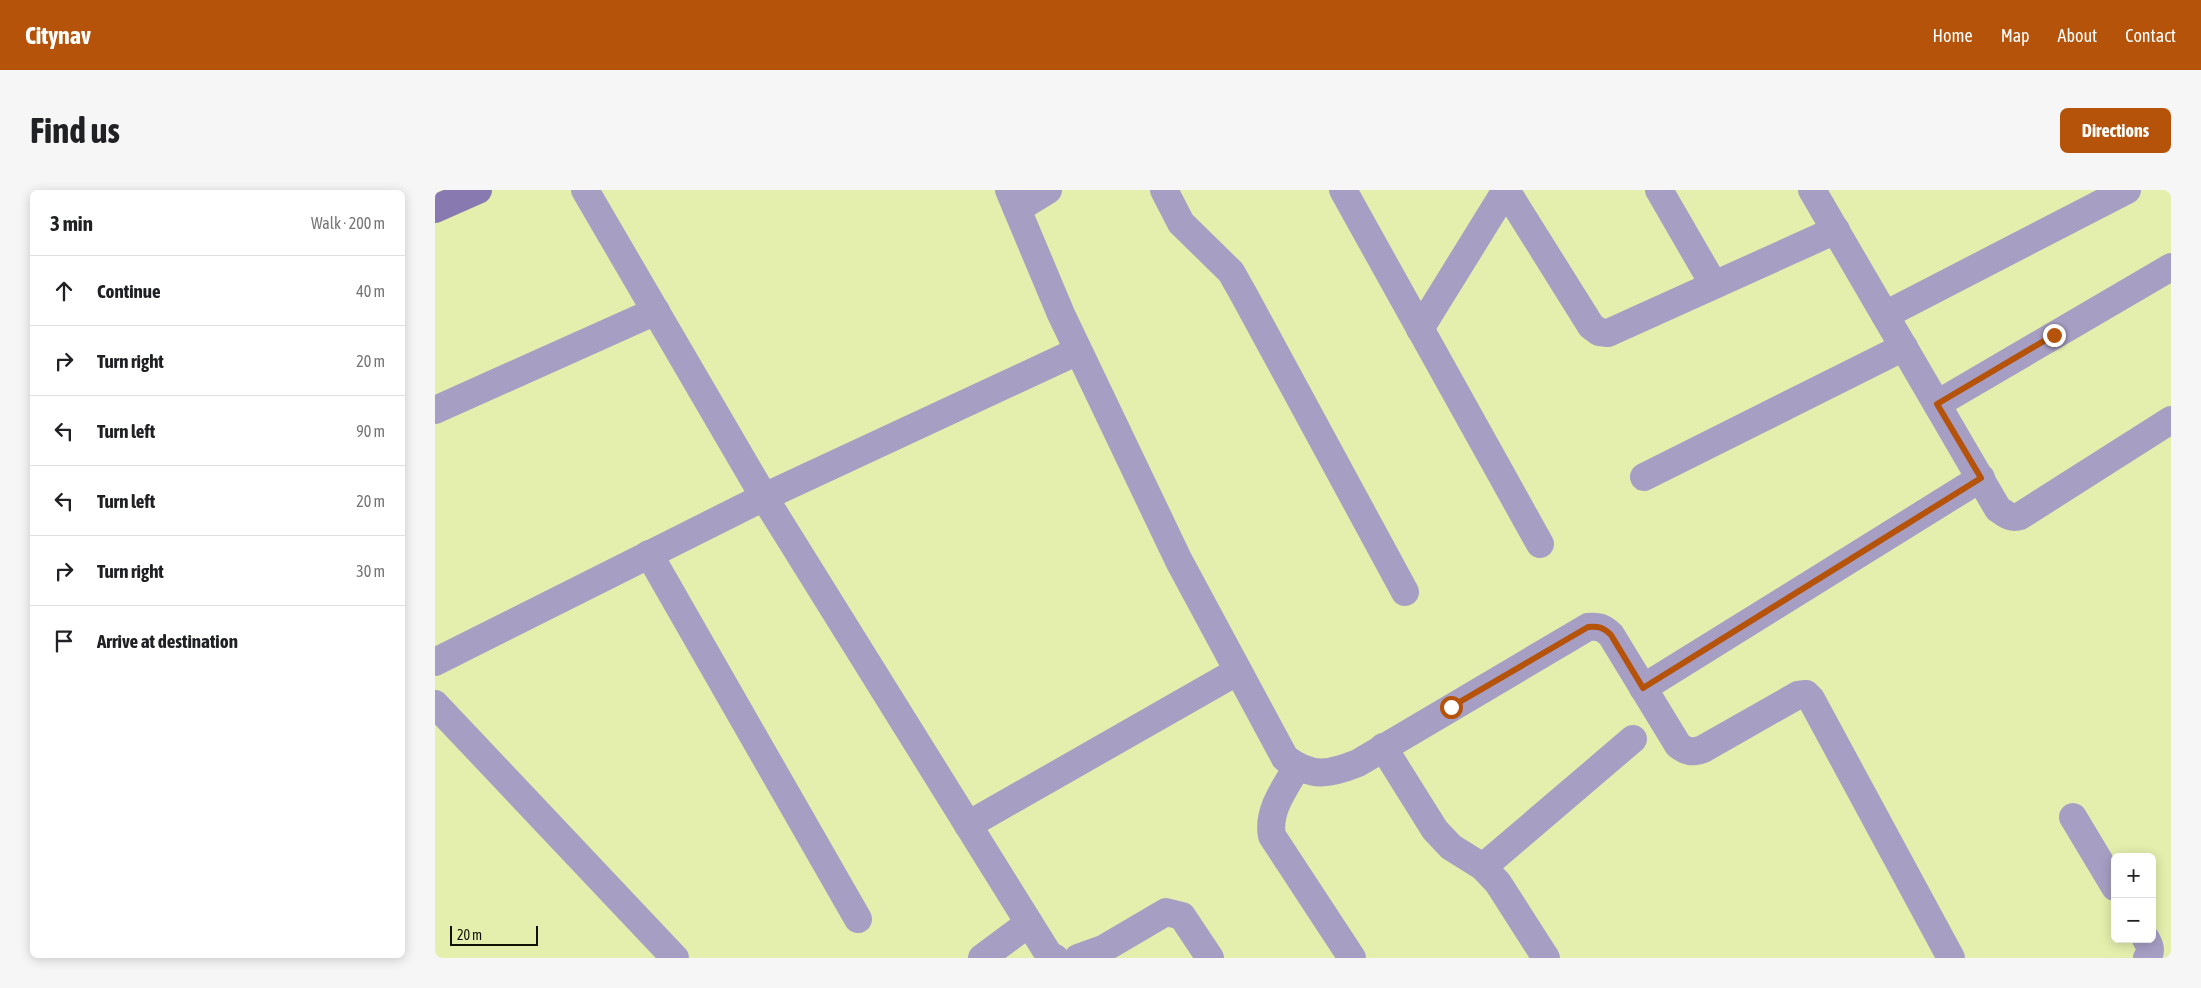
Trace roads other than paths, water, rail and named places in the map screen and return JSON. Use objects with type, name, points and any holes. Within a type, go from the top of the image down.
[{"type":"main road","points":[[435,209],[478,190]]},
{"type":"street","points":[[585,190],[764,497],[1049,955],[1055,958]]},
{"type":"street","points":[[1048,190],[1013,199],[1078,351],[1179,561],[1285,758],[1297,766],[1315,773],[1336,772],[1358,763],[1588,627],[1597,626],[1605,628],[1679,745],[1686,751],[1694,752],[1798,695],[1806,694],[1811,699],[1951,958]]},
{"type":"street","points":[[1164,190],[1185,228],[1231,272],[1240,287],[1405,592]]},
{"type":"street","points":[[1343,190],[1540,544]]},
{"type":"street","points":[[1420,329],[1506,190],[1591,326],[1599,332],[1609,333],[1836,230]]},
{"type":"street","points":[[1659,190],[1714,285]]},
{"type":"street","points":[[1812,190],[1999,508],[2013,518],[2020,516],[2171,420]]},
{"type":"street","points":[[1885,315],[2127,190]]},
{"type":"street","points":[[1937,404],[2171,267]]},
{"type":"street","points":[[435,410],[656,311]]},
{"type":"street","points":[[1644,477],[1904,347]]},
{"type":"street","points":[[435,662],[764,497],[1078,351]]},
{"type":"street","points":[[1643,688],[1981,478]]},
{"type":"street","points":[[649,554],[858,919]]},
{"type":"street","points":[[968,825],[1237,671]]},
{"type":"street","points":[[435,704],[675,958]]},
{"type":"street","points":[[1483,868],[1633,739]]},
{"type":"street","points":[[1383,747],[1435,830],[1451,847],[1483,868],[1498,883],[1546,958]]},
{"type":"street","points":[[1297,766],[1274,809],[1270,826],[1272,836],[1352,958]]},
{"type":"street","points":[[2073,817],[2111,880]]},
{"type":"street","points":[[1078,958],[1103,949],[1166,912],[1174,912],[1182,916],[1211,958]]},
{"type":"street","points":[[982,958],[1029,923]]},
{"type":"street","points":[[2147,958],[2151,948],[2148,943]]}]
